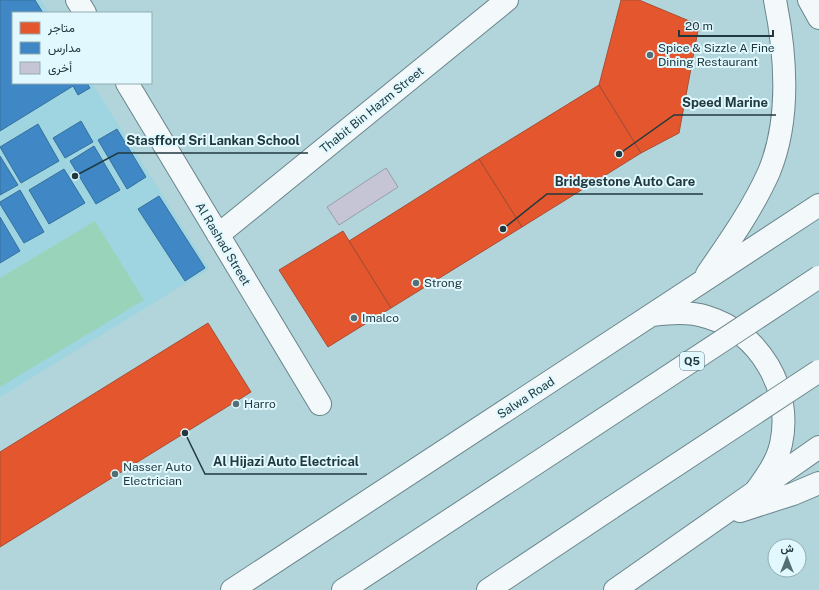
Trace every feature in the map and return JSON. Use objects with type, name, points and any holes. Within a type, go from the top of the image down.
[{"type":"main road","points":[[77,0],[84,12]]},
{"type":"main road","name":"Thabit Bin Hazm Street","points":[[218,235],[507,0]]},
{"type":"main road","points":[[701,281],[736,230],[758,192],[768,172],[778,143],[782,117],[784,52],[775,0]]},
{"type":"main road","points":[[809,0],[819,18]]},
{"type":"main road","name":"Al Rashad Street","points":[[128,84],[320,404]]},
{"type":"main road","name":"Salwa Road","points":[[232,590],[819,205]]},
{"type":"main road","name":"Q5","points":[[343,590],[819,277]]},
{"type":"main road","points":[[652,315],[686,313],[706,316],[731,327],[753,344],[769,366],[780,391],[784,417],[781,444],[771,470],[755,492]]},
{"type":"main road","points":[[488,590],[819,371]]},
{"type":"main road","points":[[615,590],[819,447]]},
{"type":"main road","points":[[721,517],[793,494],[819,483]]},
{"type":"shaded area","points":[[0,0],[41,0],[48,12],[12,12],[12,84],[93,84],[209,269],[0,397]]},
{"type":"green space","points":[[95,221],[144,300],[0,387],[0,278]]},
{"type":"building: متاجر","name":"Spice & Sizzle A Fine Dining Restaurant","points":[[621,0],[639,0],[699,25],[679,133],[641,153],[599,85]]},
{"type":"building: متاجر","points":[[599,85],[641,153],[522,227],[479,159]]},
{"type":"building: متاجر","points":[[479,159],[522,227],[391,308],[349,241]]},
{"type":"building: متاجر","points":[[343,231],[391,308],[328,347],[279,270]]},
{"type":"building: متاجر","points":[[208,323],[251,392],[0,547],[0,452]]},
{"type":"building: مدارس","points":[[0,0],[35,0],[42,12],[12,12],[12,84],[88,84],[90,88],[78,95],[73,86],[0,131]]},
{"type":"building: مدارس","points":[[81,121],[93,142],[65,158],[53,138]]},
{"type":"building: مدارس","points":[[38,124],[59,161],[21,183],[0,147]]},
{"type":"building: مدارس","points":[[117,129],[146,177],[127,189],[98,140]]},
{"type":"building: مدارس","points":[[94,146],[120,190],[96,204],[70,161]]},
{"type":"building: مدارس","points":[[0,156],[18,185],[0,195]]},
{"type":"building: مدارس","points":[[64,169],[85,203],[49,224],[29,190]]},
{"type":"building: مدارس","points":[[20,190],[44,232],[24,243],[0,204],[0,202]]},
{"type":"building: مدارس","points":[[159,196],[205,268],[185,281],[138,209]]},
{"type":"building: مدارس","points":[[0,217],[20,251],[0,263]]},
{"type":"building: أخرى","points":[[386,168],[398,187],[339,225],[327,207]]},
{"type":"place","name":"Spice & Sizzle A Fine Dining Restaurant","points":[[650,55]]},
{"type":"place","name":"Speed Marine","points":[[619,154]]},
{"type":"place","name":"Stasfford Sri Lankan School","points":[[75,176]]},
{"type":"place","name":"Bridgestone Auto Care","points":[[503,229]]},
{"type":"place","name":"Strong","points":[[416,283]]},
{"type":"place","name":"Imalco","points":[[354,318]]},
{"type":"place","name":"Harro","points":[[236,404]]},
{"type":"place","name":"Al Hijazi Auto Electrical","points":[[185,433]]},
{"type":"place","name":"Nasser Auto Electrician","points":[[115,474]]}]
